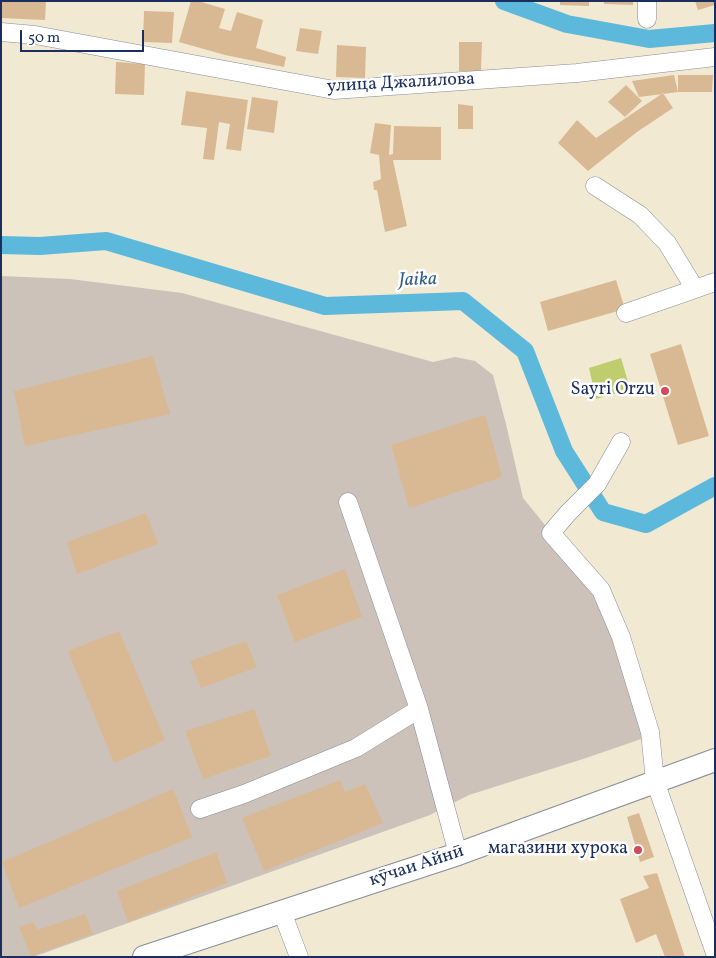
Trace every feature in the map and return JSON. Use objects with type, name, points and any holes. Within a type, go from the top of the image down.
[{"type":"main road","name":"кӯчаи Айнӣ","points":[[144,957],[458,854],[715,760]]},
{"type":"street","points":[[647,1],[647,19]]},
{"type":"street","name":"улица Джалилова","points":[[1,32],[35,35],[334,90],[577,73],[715,57]]},
{"type":"street","points":[[595,186],[640,215],[667,243],[695,289]]},
{"type":"street","points":[[626,313],[715,282]]},
{"type":"street","points":[[621,442],[597,484],[551,533],[601,590],[621,637],[650,732],[655,781],[715,954]]},
{"type":"street","points":[[348,502],[420,709],[458,854]]},
{"type":"street","points":[[200,809],[244,794],[356,748],[420,709]]},
{"type":"street","points":[[282,912],[299,957]]},
{"type":"shaded area","points":[[1,276],[70,279],[182,293],[433,362],[455,357],[475,361],[493,375],[523,498],[584,573],[629,638],[647,737],[469,795],[430,815],[33,957],[1,957]]},
{"type":"green space","points":[[621,358],[629,385],[627,390],[596,399],[589,368]]},
{"type":"building","points":[[1,1],[46,1],[45,20],[1,18]]},
{"type":"building","points":[[191,1],[198,1],[225,9],[219,28],[231,31],[237,12],[263,20],[256,48],[286,57],[284,67],[225,55],[179,42]]},
{"type":"building","points":[[560,1],[589,1],[589,6],[560,5]]},
{"type":"building","points":[[604,1],[633,1],[633,5],[604,4]]},
{"type":"building","points":[[695,1],[715,1],[715,5],[698,10]]},
{"type":"building","points":[[144,11],[174,12],[172,43],[143,42]]},
{"type":"building","points":[[300,28],[322,31],[318,54],[296,51]]},
{"type":"building","points":[[459,42],[482,42],[481,71],[459,71]]},
{"type":"building","points":[[337,45],[366,47],[365,78],[336,77]]},
{"type":"building","points":[[116,62],[145,64],[144,95],[115,94]]},
{"type":"building","points":[[674,75],[678,92],[639,97],[632,81]]},
{"type":"building","points":[[678,75],[713,75],[712,92],[678,92]]},
{"type":"building","points":[[626,85],[642,101],[625,117],[608,102]]},
{"type":"building","points":[[186,91],[248,100],[241,151],[226,149],[230,124],[219,122],[214,160],[203,159],[207,128],[181,125]]},
{"type":"building","points":[[663,93],[673,108],[637,132],[588,171],[558,143],[577,120],[596,138]]},
{"type":"building","points":[[252,97],[278,101],[274,133],[247,129]]},
{"type":"building","points":[[458,104],[473,106],[473,129],[458,129]]},
{"type":"building","points":[[375,123],[391,125],[389,155],[393,154],[394,126],[441,127],[441,160],[393,160],[407,226],[385,232],[377,190],[374,190],[373,182],[381,179],[379,155],[370,153]]},
{"type":"building","points":[[616,280],[625,309],[548,331],[540,302]]},
{"type":"building","points":[[681,344],[709,436],[678,445],[650,354]]},
{"type":"building","points":[[153,356],[170,414],[25,446],[14,391]]},
{"type":"building","points":[[485,415],[502,477],[409,508],[391,445]]},
{"type":"building","points":[[146,513],[158,544],[77,574],[67,542]]},
{"type":"building","points":[[345,569],[362,617],[295,642],[277,595]]},
{"type":"building","points":[[119,631],[165,740],[114,763],[68,651]]},
{"type":"building","points":[[246,641],[257,667],[201,688],[190,661]]},
{"type":"building","points":[[254,709],[271,756],[203,779],[185,731]]},
{"type":"building","points":[[340,780],[345,792],[365,784],[383,823],[264,871],[242,818]]},
{"type":"building","points":[[173,789],[192,837],[19,908],[2,862]]},
{"type":"building","points":[[639,813],[654,857],[640,862],[627,817]]},
{"type":"building","points":[[216,852],[227,883],[128,922],[117,891]]},
{"type":"building","points":[[657,873],[685,957],[665,957],[656,934],[636,943],[620,899],[649,888],[643,876]]},
{"type":"building","points":[[85,914],[93,934],[31,956],[19,927],[33,922],[37,930]]},
{"type":"waterway","points":[[504,1],[567,24],[649,39],[715,33]]},
{"type":"waterway","name":"Jaika","points":[[1,245],[40,246],[106,241],[325,306],[463,301],[525,351],[564,451],[603,512],[646,524],[715,486]]},
{"type":"place","name":"Sayri Orzu","points":[[665,391]]},
{"type":"place","name":"магазини хурока","points":[[638,850]]}]
